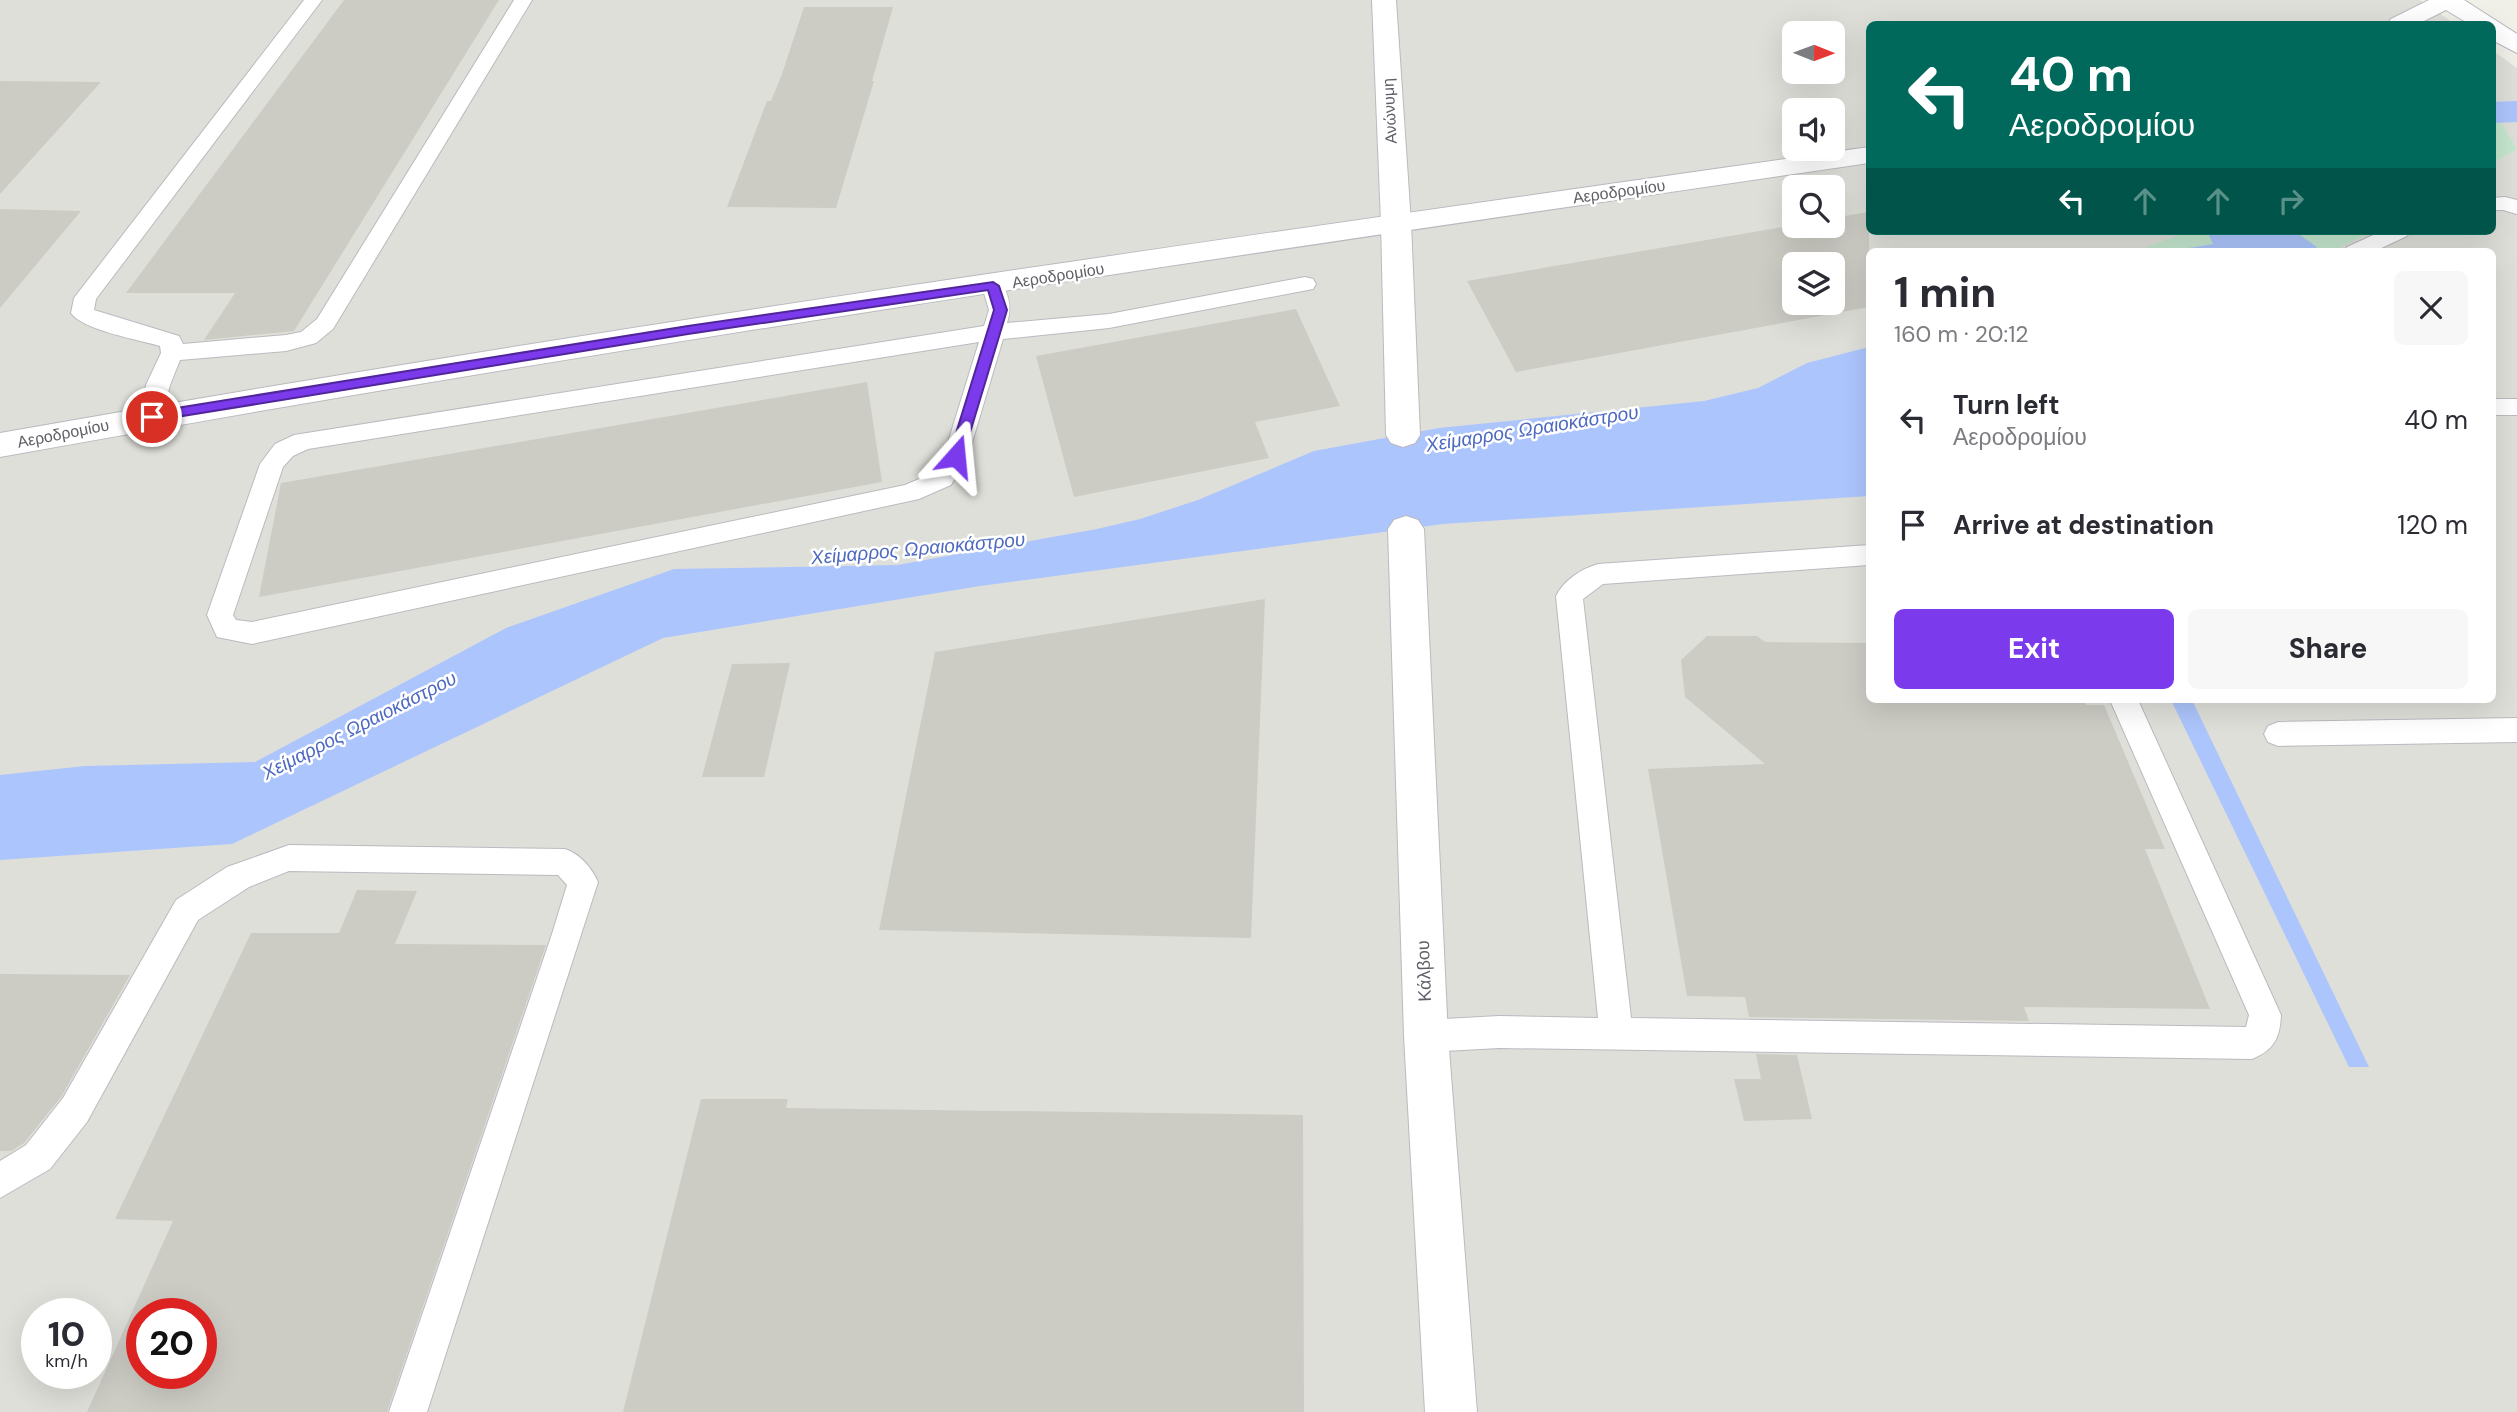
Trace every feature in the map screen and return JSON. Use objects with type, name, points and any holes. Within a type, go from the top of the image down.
[{"type":"street","name":"Ανώνυμη","points":[[1384,0],[1396,223],[1403,435]]},
{"type":"street","points":[[2406,21],[2447,0],[2480,21]]},
{"type":"street","points":[[2496,32],[2517,46]]},
{"type":"street","name":"Αεροδρομίου","points":[[0,445],[152,417],[713,326],[1866,155]]},
{"type":"street","name":"Κάλβου","points":[[1406,529],[1426,1036],[1451,1412]]},
{"type":"lane","points":[[152,417],[158,384],[172,353],[172,341],[99,321],[82,313],[85,298],[313,0]]},
{"type":"lane","points":[[172,353],[286,343],[308,338],[325,324],[523,0]]},
{"type":"lane","points":[[2496,204],[2505,203],[2517,208]]},
{"type":"lane","points":[[2363,248],[2391,235]]},
{"type":"lane","points":[[993,286],[1000,310],[995,332],[956,456],[942,479],[910,493],[252,633],[228,630],[220,615],[272,464],[284,450],[303,440],[995,332],[1108,321],[1305,284]]},
{"type":"lane","points":[[2496,407],[2517,407]]},
{"type":"lane","points":[[1616,1034],[1569,596],[1580,585],[1598,574],[1866,555]]},
{"type":"lane","points":[[1426,1036],[1499,1032],[2252,1043],[2264,1032],[2265,1015],[2125,703]]},
{"type":"lane","points":[[2278,734],[2517,730]]},
{"type":"lane","points":[[0,1181],[38,1157],[75,1110],[187,910],[238,877],[289,858],[565,862],[583,882],[408,1412]]},
{"type":"shaded area","points":[[0,0],[2420,0],[2451,21],[1866,21],[1866,235],[2496,235],[2496,53],[2517,68],[2517,1412],[0,1412]]},
{"type":"green space","points":[[2496,115],[2517,149],[2496,162]]},
{"type":"green space","points":[[2179,235],[2365,235],[2339,248],[2144,248]]},
{"type":"water","points":[[2517,101],[2517,122],[2496,123],[2496,102]]},
{"type":"water","points":[[2209,235],[2300,235],[2317,247],[2188,248],[2213,244]]},
{"type":"water","name":"Χείμαρρος Ωραιοκάστρου","points":[[1866,348],[1866,496],[1443,524],[980,586],[663,638],[232,844],[0,860],[0,775],[85,766],[255,762],[506,628],[674,569],[897,565],[1097,529],[1140,519],[1198,500],[1314,451],[1439,428],[1704,401],[1758,388],[1807,363]]},
{"type":"water","points":[[2172,703],[2193,703],[2369,1067],[2349,1067]]},
{"type":"building","points":[[344,0],[499,0],[294,331],[204,340],[235,293],[126,293]]},
{"type":"building","points":[[804,7],[893,7],[836,208],[727,207],[767,101],[771,101],[782,74]]},
{"type":"building","points":[[0,81],[101,82],[0,194]]},
{"type":"building","points":[[0,209],[81,211],[0,308]]},
{"type":"building","points":[[1866,212],[1869,248],[1866,248],[1866,308],[1845,311],[1845,252],[1782,252],[1782,315],[1826,315],[1516,372],[1467,281],[1782,227],[1782,238],[1845,238],[1845,216]]},
{"type":"building","points":[[1296,309],[1340,406],[1255,422],[1269,458],[1074,497],[1036,356]]},
{"type":"building","points":[[867,382],[882,482],[259,597],[281,483]]},
{"type":"building","points":[[1265,599],[1251,938],[879,930],[935,652]]},
{"type":"building","points":[[1707,636],[1757,636],[1765,642],[1866,643],[1866,703],[2104,705],[2165,849],[2145,849],[2210,1009],[2024,1007],[2029,1021],[1749,1017],[1745,997],[1687,996],[1648,769],[1765,764],[1685,697],[1681,660]]},
{"type":"building","points":[[790,663],[764,777],[702,777],[732,664]]},
{"type":"building","points":[[357,890],[417,891],[395,944],[546,945],[387,1412],[87,1412],[97,1389],[112,1389],[112,1356],[126,1325],[126,1389],[217,1389],[217,1298],[138,1298],[173,1221],[115,1219],[251,933],[339,933]]},
{"type":"building","points":[[0,974],[130,975],[61,1097],[24,1143],[11,1151],[0,1151]]},
{"type":"building","points":[[1756,1054],[1797,1055],[1812,1119],[1744,1121],[1734,1079],[1761,1079]]},
{"type":"building","points":[[701,1099],[788,1099],[786,1108],[1303,1115],[1304,1412],[623,1412]]},
{"type":"route","points":[[152,417],[317,388],[688,330],[993,286],[1000,310],[956,456]]}]
